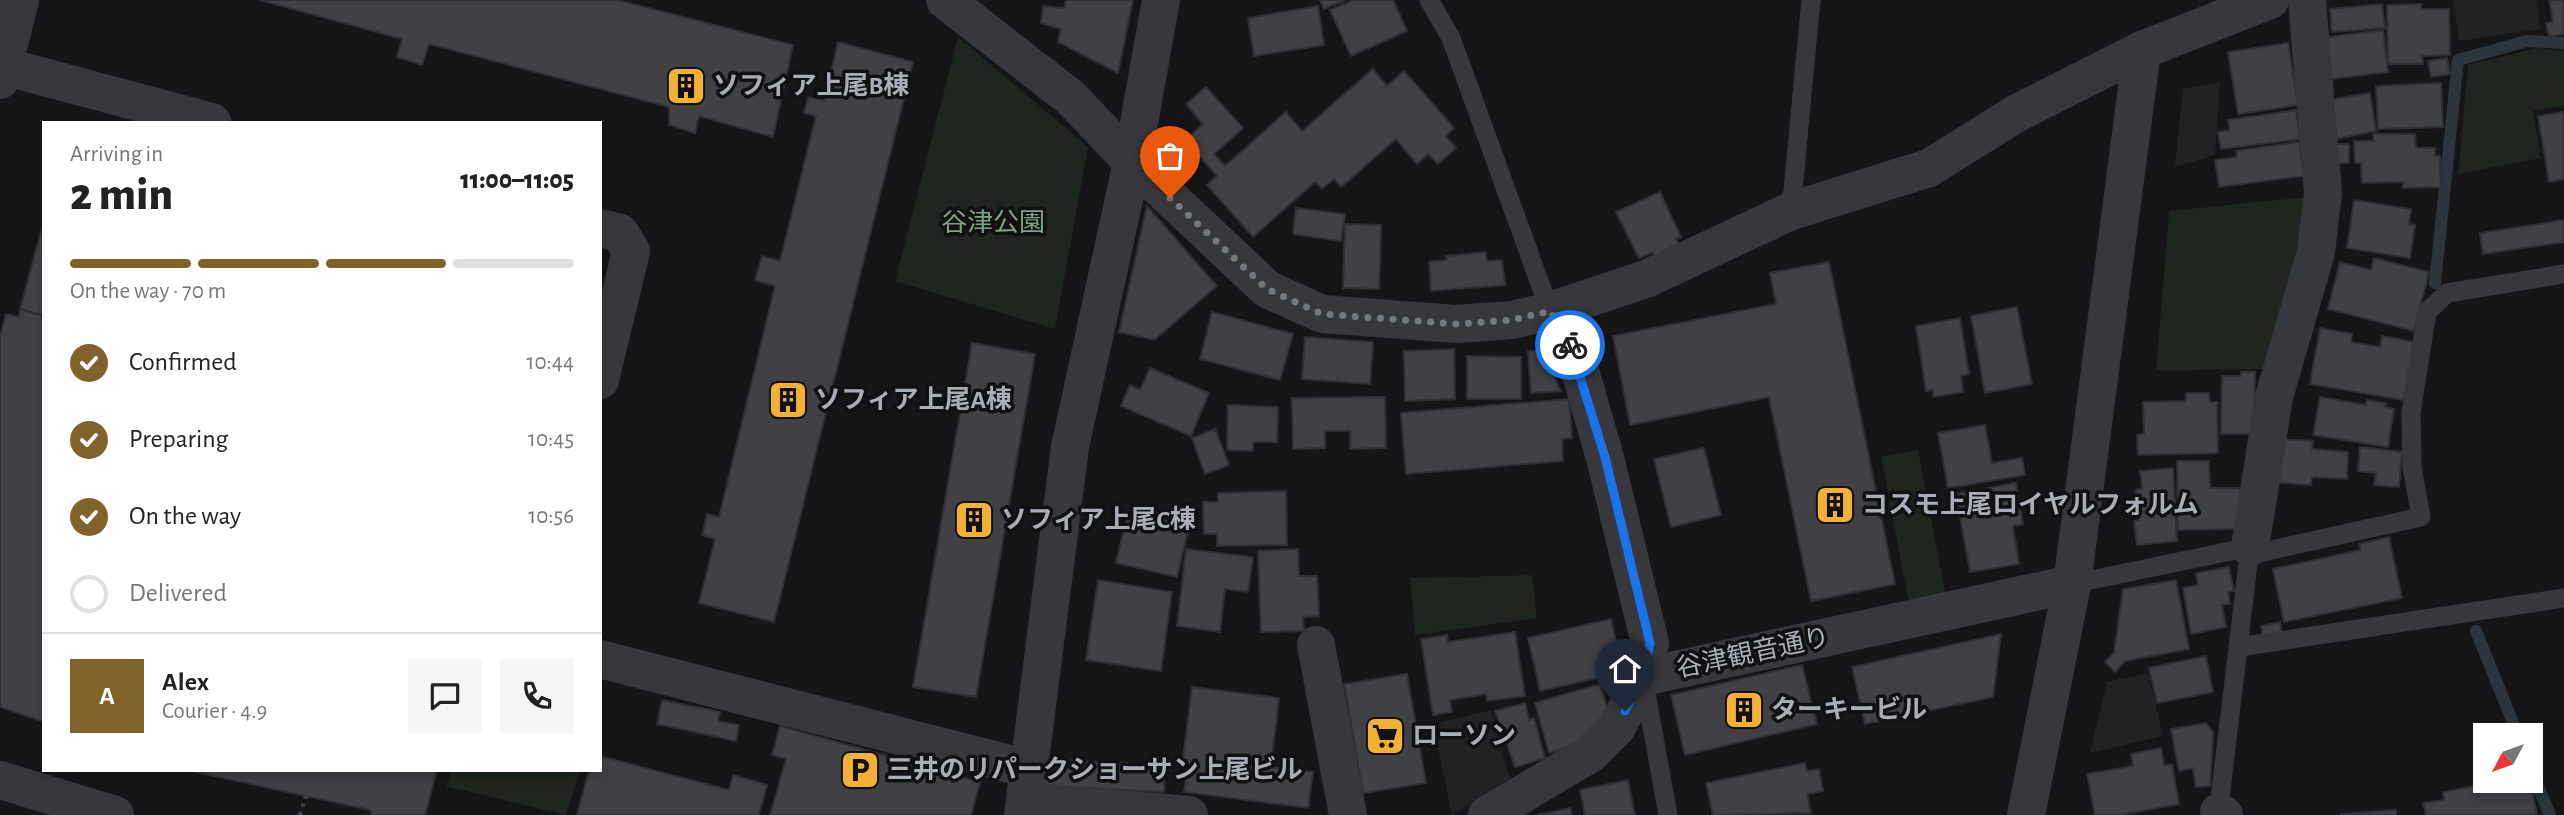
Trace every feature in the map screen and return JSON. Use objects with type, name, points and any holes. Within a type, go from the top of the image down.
[{"type":"street","points":[[20,0],[2,73],[208,121]]},
{"type":"street","points":[[945,0],[1071,98],[1132,162],[1267,289],[1322,314],[1457,324],[1512,320],[1550,311],[1646,279],[1791,211],[1929,168],[2017,113],[2142,50],[2270,0]]},
{"type":"street","points":[[1026,795],[1070,447],[1132,162],[1161,0]]},
{"type":"street","points":[[2250,551],[2274,397],[2316,252],[2323,193],[2307,0]]},
{"type":"street","points":[[2026,815],[2072,584],[2142,50]]},
{"type":"street","points":[[602,228],[620,233],[631,251],[602,372]]},
{"type":"street","points":[[1550,311],[1575,353],[1605,457],[1650,643],[1643,677]]},
{"type":"street","name":"谷津観音通り","points":[[1488,815],[1590,754],[1617,727],[1643,677],[2072,584]]},
{"type":"street","points":[[1316,645],[1348,815]]},
{"type":"street","points":[[602,660],[1026,795],[1189,815]]},
{"type":"street","points":[[0,780],[115,815]]},
{"type":"lane","points":[[1429,0],[1451,38],[1550,311]]},
{"type":"lane","points":[[1791,211],[1811,0]]},
{"type":"lane","points":[[2072,584],[2421,517],[2412,467],[2411,413],[2427,312],[2447,293],[2564,274]]},
{"type":"lane","points":[[2220,814],[2250,551]]},
{"type":"lane","points":[[2239,648],[2564,598]]},
{"type":"lane","points":[[1643,677],[1668,815]]},
{"type":"path","points":[[300,815],[313,772]]},
{"type":"shaded area","points":[[2453,0],[2536,0],[2541,29],[2459,41]]},
{"type":"shaded area","points":[[2220,82],[2215,155],[2175,167],[2183,89]]},
{"type":"shaded area","points":[[2148,673],[2163,736],[2090,753],[2107,682]]},
{"type":"shaded area","points":[[1491,710],[1510,779],[1452,815],[1433,724]]},
{"type":"green space","name":"谷津公園","points":[[958,37],[1088,147],[1055,329],[895,281]]},
{"type":"green space","points":[[2538,48],[2564,51],[2564,106],[2533,111],[2541,158],[2458,174],[2468,65]]},
{"type":"green space","points":[[2309,197],[2302,260],[2264,369],[2156,371],[2169,211]]},
{"type":"green space","points":[[1918,450],[1946,597],[1909,604],[1881,457]]},
{"type":"green space","points":[[1532,575],[1537,618],[1415,635],[1410,578]]},
{"type":"green space","points":[[451,772],[579,772],[566,815],[446,786]]},
{"type":"building","name":"ソフィア上尾B棟","points":[[260,0],[617,0],[793,45],[773,137],[699,116],[695,133],[669,125],[669,107],[429,44],[422,65],[397,57],[402,39]]},
{"type":"building","points":[[1066,0],[1133,0],[1118,73],[1058,42],[1061,29],[1041,23],[1043,6],[1064,8]]},
{"type":"building","points":[[1320,0],[1345,0],[1324,9]]},
{"type":"building","points":[[1353,0],[1393,0],[1407,31],[1351,56],[1330,10]]},
{"type":"building","points":[[2549,0],[2564,0],[2564,34],[2549,37],[2546,23],[2553,22]]},
{"type":"building","points":[[2382,4],[2385,28],[2332,32],[2330,9]]},
{"type":"building","points":[[2421,4],[2421,9],[2449,9],[2450,55],[2422,56],[2423,64],[2388,64],[2387,5]]},
{"type":"building","points":[[1318,6],[1324,45],[1254,56],[1248,18]]},
{"type":"building","points":[[2383,30],[2388,72],[2331,79],[2320,38]]},
{"type":"building","name":"ソフィア上尾A棟","points":[[838,42],[913,62],[774,622],[699,603],[715,539],[702,535],[707,514],[719,517],[775,286],[755,280],[762,256],[780,261],[816,116],[804,113],[808,97],[824,101]]},
{"type":"building","points":[[2288,43],[2298,105],[2238,114],[2228,52]]},
{"type":"building","points":[[2447,58],[2450,74],[2431,77],[2428,61]]},
{"type":"building","points":[[1373,69],[1387,86],[1404,71],[1454,128],[1446,136],[1456,148],[1438,164],[1428,154],[1417,164],[1396,139],[1341,187],[1334,179],[1322,189],[1315,182],[1253,237],[1207,185],[1217,176],[1185,140],[1203,124],[1186,104],[1206,87],[1243,128],[1214,154],[1225,166],[1286,112],[1302,131]]},
{"type":"building","points":[[2441,83],[2443,127],[2378,129],[2376,86]]},
{"type":"building","points":[[2370,93],[2376,131],[2335,139],[2328,100]]},
{"type":"building","points":[[2296,110],[2300,139],[2221,149],[2218,132],[2230,130],[2228,120]]},
{"type":"building","points":[[2564,112],[2564,179],[2549,182],[2538,116]]},
{"type":"building","points":[[2373,134],[2415,134],[2416,148],[2435,148],[2435,156],[2440,156],[2441,187],[2403,188],[2403,182],[2362,183],[2361,163],[2355,163],[2354,141],[2374,141]]},
{"type":"building","points":[[2299,142],[2304,176],[2219,187],[2215,160],[2237,157],[2236,151]]},
{"type":"building","points":[[2332,144],[2349,144],[2349,163],[2332,163]]},
{"type":"building","points":[[1660,192],[1681,237],[1676,239],[1680,246],[1655,258],[1653,252],[1639,258],[1616,212]]},
{"type":"building","points":[[2354,200],[2411,209],[2409,224],[2415,225],[2410,258],[2347,248]]},
{"type":"building","points":[[1147,206],[1217,286],[1154,340],[1119,332]]},
{"type":"building","points":[[1296,208],[1345,214],[1341,241],[1293,234]]},
{"type":"building","points":[[2564,220],[2564,242],[2483,254],[2480,233]]},
{"type":"building","points":[[1345,224],[1381,225],[1379,289],[1343,288]]},
{"type":"building","points":[[42,227],[42,315],[20,309]]},
{"type":"building","points":[[1486,252],[1487,261],[1502,260],[1505,285],[1431,291],[1429,262],[1447,260],[1446,256]]},
{"type":"building","points":[[2374,258],[2429,272],[2414,331],[2328,309],[2340,262],[2371,270]]},
{"type":"building","name":"コスモ上尾ロイヤルフォルム","points":[[1829,262],[1895,584],[1811,601],[1769,397],[1630,425],[1613,336],[1776,304],[1770,273]]},
{"type":"building","points":[[2017,307],[2032,384],[1985,393],[1971,316]]},
{"type":"building","points":[[20,309],[42,315],[42,721],[0,707],[0,337],[6,314],[19,317]]},
{"type":"building","points":[[1212,312],[1293,334],[1280,380],[1200,359]]},
{"type":"building","points":[[1960,318],[1969,374],[1961,376],[1963,392],[1933,397],[1933,390],[1926,391],[1916,326]]},
{"type":"building","points":[[2320,328],[2352,334],[2351,342],[2380,347],[2382,336],[2414,342],[2404,400],[2310,384]]},
{"type":"building","points":[[1305,337],[1373,342],[1370,384],[1302,379]]},
{"type":"building","name":"ソフィア上尾C棟","points":[[972,343],[1035,354],[976,697],[913,687]]},
{"type":"building","points":[[1454,349],[1455,399],[1405,401],[1404,351]]},
{"type":"building","points":[[1542,350],[1561,391],[1531,393],[1528,351]]},
{"type":"building","points":[[1467,356],[1521,357],[1521,399],[1467,399]]},
{"type":"building","points":[[1150,368],[1209,393],[1191,436],[1121,406],[1130,385],[1140,390]]},
{"type":"building","points":[[2241,372],[2255,372],[2254,434],[2221,434],[2222,376],[2241,376]]},
{"type":"building","points":[[2186,393],[2209,393],[2210,402],[2217,402],[2218,453],[2138,455],[2137,435],[2144,434],[2143,402],[2186,401]]},
{"type":"building","points":[[1385,397],[1386,448],[1350,449],[1350,431],[1325,431],[1325,448],[1293,449],[1292,398]]},
{"type":"building","points":[[2320,397],[2366,405],[2367,400],[2386,403],[2385,407],[2394,409],[2388,447],[2313,435]]},
{"type":"building","points":[[1569,399],[1572,438],[1562,439],[1563,461],[1406,474],[1401,413]]},
{"type":"building","points":[[1228,405],[1278,407],[1277,442],[1253,442],[1253,451],[1227,450]]},
{"type":"building","points":[[1985,425],[1992,463],[2022,458],[2025,475],[1948,488],[1938,433]]},
{"type":"building","points":[[1215,429],[1229,465],[1205,474],[1192,438]]},
{"type":"building","points":[[2278,439],[2313,441],[2312,449],[2348,452],[2347,479],[2312,477],[2311,485],[2275,482]]},
{"type":"building","points":[[2360,447],[2402,452],[2399,487],[2374,485],[2376,473],[2358,471]]},
{"type":"building","points":[[1704,448],[1721,515],[1671,527],[1654,459]]},
{"type":"building","points":[[2177,461],[2209,461],[2210,488],[2240,488],[2240,529],[2178,530]]},
{"type":"building","points":[[2173,468],[2177,541],[2137,545],[2134,521],[2139,520],[2136,490],[2142,489],[2140,471]]},
{"type":"building","points":[[2016,483],[2023,524],[2013,526],[2019,564],[1970,572],[1956,494]]},
{"type":"building","points":[[1286,491],[1287,545],[1217,546],[1217,534],[1204,534],[1203,502],[1218,502],[1218,493]]},
{"type":"building","points":[[1128,511],[1189,526],[1177,577],[1116,563]]},
{"type":"building","points":[[2389,537],[2402,598],[2284,622],[2273,569],[2361,550],[2359,544]]},
{"type":"building","points":[[1186,549],[1253,557],[1248,592],[1225,589],[1220,632],[1177,626]]},
{"type":"building","points":[[1298,549],[1299,576],[1317,576],[1319,616],[1303,617],[1304,631],[1261,632],[1258,551]]},
{"type":"building","points":[[2229,567],[2234,591],[2228,592],[2230,604],[2222,605],[2226,627],[2191,634],[2183,588],[2198,585],[2196,573]]},
{"type":"building","points":[[1098,580],[1172,592],[1161,671],[1086,660]]},
{"type":"building","points":[[2176,580],[2189,649],[2125,661],[2115,672],[2105,662],[2114,653],[2123,589]]},
{"type":"building","points":[[1611,619],[1623,672],[1540,691],[1528,638]]},
{"type":"building","points":[[2280,622],[2282,634],[2263,637],[2261,626]]},
{"type":"building","points":[[1515,632],[1525,696],[1487,701],[1486,694],[1450,700],[1452,712],[1433,715],[1421,639],[1447,635],[1448,642]]},
{"type":"building","points":[[2001,634],[1993,697],[1865,724],[1852,667]]},
{"type":"building","points":[[2206,656],[2213,692],[2157,703],[2149,668]]},
{"type":"building","name":"ターキービル","points":[[1802,665],[1817,724],[1685,755],[1671,695]]},
{"type":"building","points":[[1407,674],[1426,783],[1363,793],[1344,684]]},
{"type":"building","points":[[1600,684],[1609,714],[1577,745],[1549,753],[1535,703]]},
{"type":"building","points":[[1192,687],[1279,698],[1271,767],[1313,772],[1308,808],[1184,792],[1188,760],[1183,759]]},
{"type":"building","points":[[662,700],[720,712],[718,721],[739,725],[736,741],[657,724]]},
{"type":"building","points":[[1525,703],[1529,720],[1534,718],[1545,758],[1515,767],[1495,711]]},
{"type":"building","points":[[2206,723],[2213,733],[2210,786],[2196,787],[2193,768],[2179,771],[2171,729]]},
{"type":"building","name":"三井のリパークショーサン上尾ビル","points":[[780,726],[980,782],[971,815],[770,815],[786,759],[772,755]]},
{"type":"building","points":[[2161,748],[2164,765],[2172,764],[2179,804],[2121,815],[2095,815],[2087,774],[2133,766],[2131,754]]},
{"type":"building","points":[[602,757],[729,790],[733,775],[767,785],[759,815],[577,815],[588,772],[602,772]]},
{"type":"building","points":[[1044,759],[1165,765],[1164,792],[1043,786]]},
{"type":"building","points":[[1805,763],[1807,771],[1819,769],[1823,791],[1807,794],[1811,813],[1713,815],[1706,783]]},
{"type":"building","points":[[195,772],[436,772],[425,815],[372,815],[370,810]]},
{"type":"building","points":[[1628,780],[1635,815],[1585,815],[1580,790]]},
{"type":"building","points":[[2473,786],[2473,793],[2533,793],[2537,815],[2426,815],[2423,803],[2444,800],[2443,792]]},
{"type":"building","points":[[1570,808],[1572,815],[1537,815]]},
{"type":"building","points":[[2396,810],[2396,815],[2341,815],[2341,814]]},
{"type":"waterway","points":[[2435,283],[2458,60],[2527,41],[2564,43]]},
{"type":"waterway","points":[[2476,631],[2513,723]]},
{"type":"waterway","points":[[2541,793],[2550,815]]},
{"type":"way so far","points":[[1170,198],[1267,289],[1322,314],[1457,324],[1512,320],[1550,311],[1570,345]]},
{"type":"place","name":"ソフィア上尾B棟","points":[[686,86]]},
{"type":"place","name":"ソフィア上尾A棟","points":[[788,400]]},
{"type":"place","name":"コスモ上尾ロイヤルフォルム","points":[[1835,505]]},
{"type":"place","name":"ソフィア上尾C棟","points":[[974,520]]},
{"type":"place","name":"ターキービル","points":[[1744,710]]},
{"type":"place","name":"ローソン","points":[[1385,736]]},
{"type":"place","name":"三井のリパークショーサン上尾ビル","points":[[860,770]]},
{"type":"route","points":[[1570,345],[1575,353],[1605,457],[1650,643],[1643,677],[1625,711]]}]
